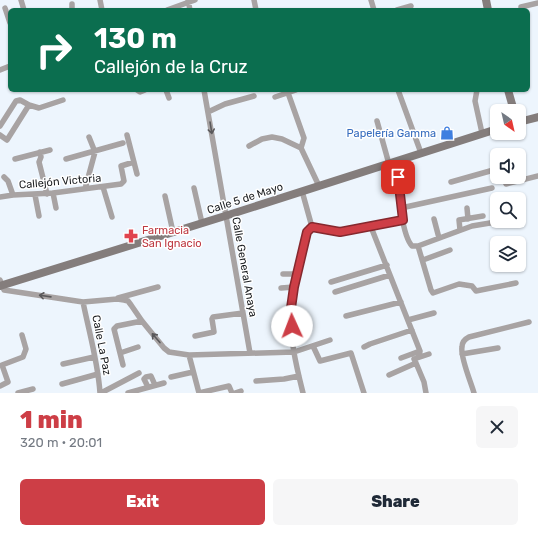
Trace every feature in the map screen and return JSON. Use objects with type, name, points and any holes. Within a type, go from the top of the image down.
[{"type":"street","points":[[172,8],[188,1],[195,0]]},
{"type":"street","points":[[519,0],[522,8],[538,3]]},
{"type":"street","points":[[404,8],[412,6]]},
{"type":"street","points":[[5,8],[8,17]]},
{"type":"street","points":[[167,92],[169,98]]},
{"type":"street","name":"Calle General Anaya","points":[[204,92],[250,353]]},
{"type":"street","points":[[275,97],[285,92]]},
{"type":"street","points":[[287,92],[304,138],[301,148]]},
{"type":"street","points":[[399,92],[421,153]]},
{"type":"street","points":[[477,92],[475,101],[482,133]]},
{"type":"street","points":[[509,92],[512,104]]},
{"type":"street","points":[[208,112],[225,104],[254,96]]},
{"type":"street","points":[[0,126],[16,102],[20,100],[29,106],[39,108],[63,100]]},
{"type":"street","points":[[0,135],[7,140],[29,106]]},
{"type":"street","points":[[526,120],[538,117]]},
{"type":"street","points":[[377,121],[393,163],[403,220],[409,242],[415,247],[472,226],[490,224]]},
{"type":"street","name":"Calle 5 de Mayo","points":[[1,284],[225,216],[490,131]]},
{"type":"street","points":[[127,135],[137,174]]},
{"type":"street","points":[[85,189],[95,152],[88,137]]},
{"type":"street","points":[[249,146],[262,139],[272,137],[282,139],[301,148],[319,186]]},
{"type":"street","points":[[66,159],[123,143]]},
{"type":"street","points":[[15,159],[50,150]]},
{"type":"street","points":[[40,152],[41,157],[39,162],[56,208]]},
{"type":"street","name":"Callejón Victoria","points":[[0,198],[13,195],[35,195],[121,184],[124,181],[120,166],[134,162]]},
{"type":"street","points":[[451,182],[490,171]]},
{"type":"street","points":[[526,179],[538,176]]},
{"type":"street","points":[[4,177],[8,181],[13,195]]},
{"type":"street","points":[[103,187],[112,217]]},
{"type":"street","points":[[194,188],[202,223]]},
{"type":"street","points":[[401,208],[492,188]]},
{"type":"street","points":[[302,191],[312,227]]},
{"type":"street","points":[[35,195],[40,216]]},
{"type":"street","points":[[165,196],[173,232]]},
{"type":"street","points":[[467,208],[468,219]]},
{"type":"street","points":[[460,230],[459,220],[483,216]]},
{"type":"street","points":[[434,219],[440,238]]},
{"type":"street","points":[[312,227],[340,232],[403,220]]},
{"type":"street","points":[[303,393],[294,352],[291,308],[305,237],[307,232],[312,227]]},
{"type":"street","points":[[371,227],[420,351],[419,358]]},
{"type":"street","points":[[418,246],[431,290],[435,293],[459,284],[472,286],[476,291],[516,282]]},
{"type":"street","points":[[423,260],[450,250]]},
{"type":"street","points":[[331,282],[387,265]]},
{"type":"street","points":[[283,274],[297,274]]},
{"type":"street","points":[[336,292],[390,275]]},
{"type":"street","points":[[1,284],[4,290],[83,302],[117,299],[158,287]]},
{"type":"street","points":[[281,288],[294,287]]},
{"type":"street","points":[[117,299],[128,302],[153,336],[169,352],[189,355],[294,352],[330,340]]},
{"type":"street","name":"Calle La Paz","points":[[83,302],[98,374],[100,393]]},
{"type":"street","points":[[346,316],[401,302]]},
{"type":"street","points":[[195,336],[214,332],[213,317],[243,313]]},
{"type":"street","points":[[408,320],[434,313]]},
{"type":"street","points":[[123,365],[114,329],[115,327],[142,321]]},
{"type":"street","points":[[474,393],[462,354],[464,342],[469,337],[529,322]]},
{"type":"street","points":[[364,347],[412,330]]},
{"type":"street","points":[[0,386],[8,382],[2,364],[23,357],[26,349],[22,335]]},
{"type":"street","points":[[313,346],[320,361],[351,353],[364,393]]},
{"type":"street","points":[[120,353],[138,347]]},
{"type":"street","points":[[462,354],[498,348]]},
{"type":"street","points":[[401,358],[420,351]]},
{"type":"street","points":[[426,393],[424,382],[414,359],[429,354]]},
{"type":"street","points":[[189,355],[199,393],[229,386],[234,393],[241,391]]},
{"type":"street","points":[[63,364],[94,357]]},
{"type":"street","points":[[389,375],[416,363]]},
{"type":"street","points":[[172,377],[193,372]]},
{"type":"street","points":[[100,393],[139,373]]},
{"type":"street","points":[[62,384],[98,374]]},
{"type":"street","points":[[148,387],[144,379],[146,377],[151,376],[155,385]]},
{"type":"street","points":[[256,381],[284,379],[299,376]]},
{"type":"street","points":[[128,393],[164,382]]},
{"type":"street","points":[[18,393],[33,389]]},
{"type":"place","name":"Papelería Gamma","points":[[447,133]]},
{"type":"place","name":"Farmacia San Ignacio","points":[[131,236]]},
{"type":"route","points":[[292,326],[291,308],[294,287],[305,237],[309,229],[316,227],[333,232],[345,232],[403,220],[398,177]]}]
